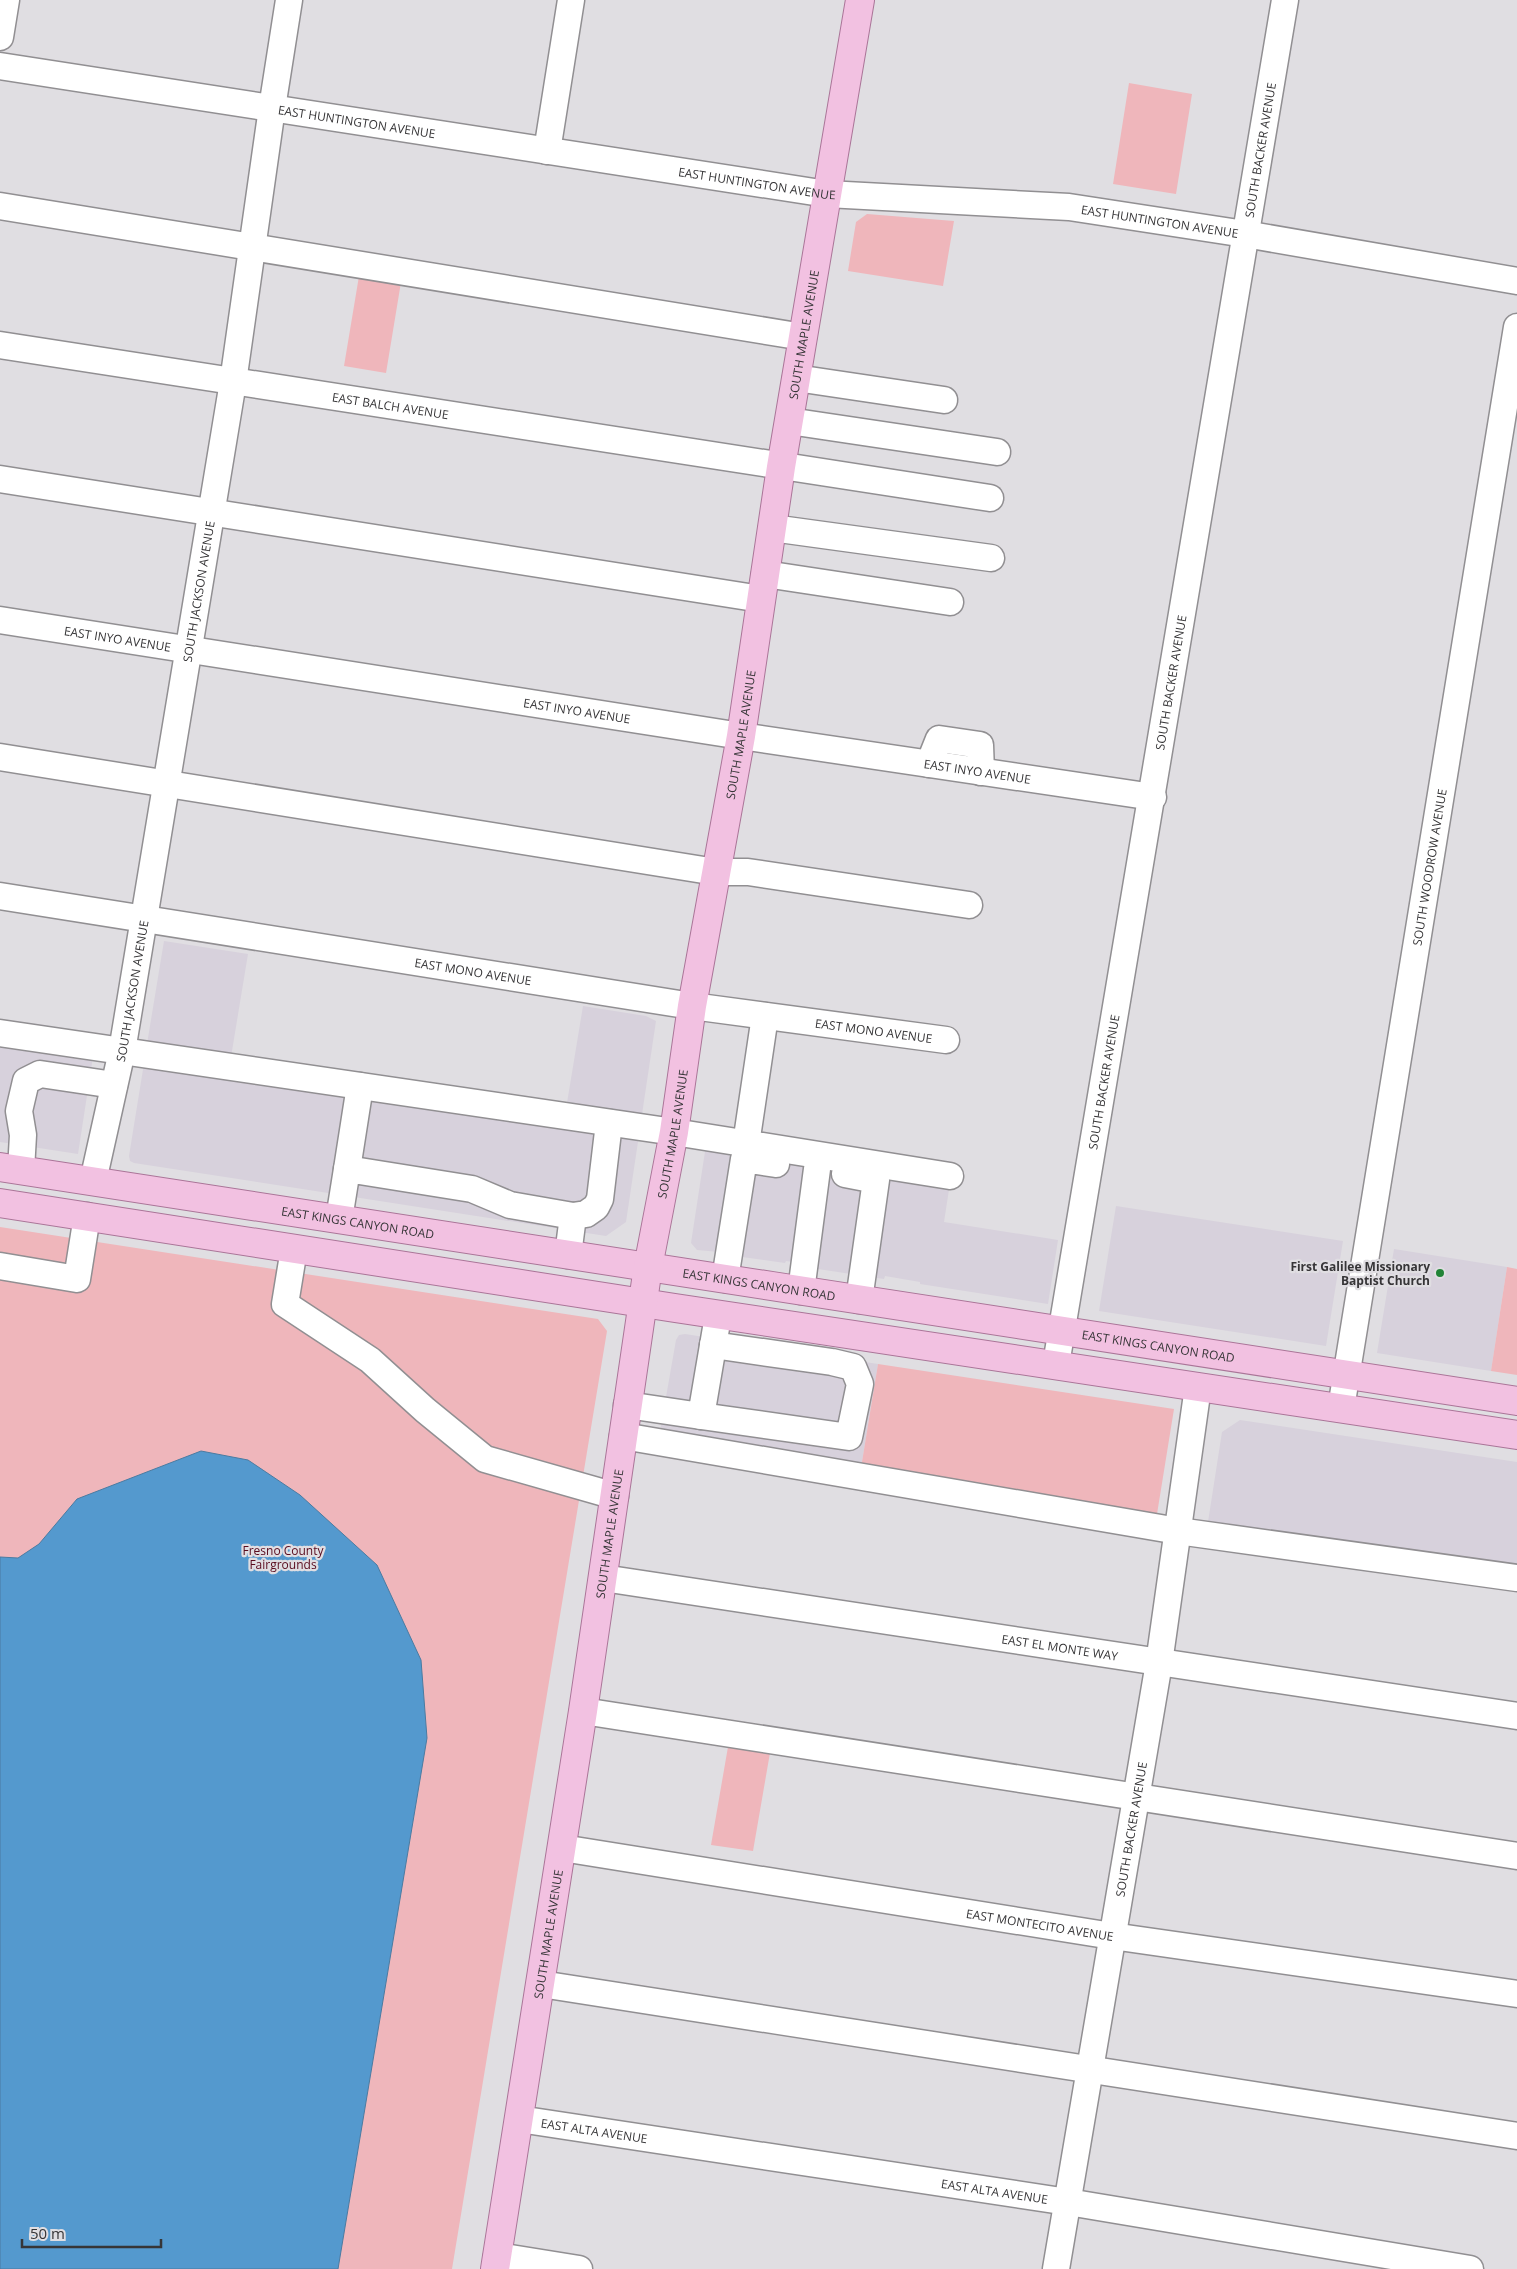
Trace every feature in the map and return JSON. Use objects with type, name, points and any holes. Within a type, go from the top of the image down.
[{"type":"main road","name":"SOUTH MAPLE AVENUE","points":[[496,2263],[583,1711],[648,1267],[674,1132],[692,1006],[741,736],[781,467],[860,0]]},
{"type":"main road","name":"EAST KINGS CANYON ROAD","points":[[11,1169],[1517,1401]]},
{"type":"main road","points":[[0,1188],[60,1197],[74,1197],[88,1190],[93,1181]]},
{"type":"main road","points":[[88,1216],[99,1205],[117,1201],[244,1219],[298,1213]]},
{"type":"main road","points":[[0,1203],[1517,1435]]},
{"type":"street","points":[[0,37],[6,0]]},
{"type":"street","name":"SOUTH JACKSON AVENUE","points":[[93,1181],[122,1051],[233,382],[289,0]]},
{"type":"street","points":[[547,151],[572,0]]},
{"type":"street","name":"SOUTH BACKER AVENUE","points":[[1056,1364],[1153,797],[1285,0]]},
{"type":"street","name":"EAST HUNTINGTON AVENUE","points":[[0,66],[827,194],[1069,207],[1245,234],[1517,281]]},
{"type":"street","points":[[0,206],[803,337]]},
{"type":"street","name":"SOUTH WOODROW AVENUE","points":[[1341,1408],[1517,327]]},
{"type":"street","name":"EAST BALCH AVENUE","points":[[0,345],[990,498]]},
{"type":"street","points":[[796,378],[944,400]]},
{"type":"street","points":[[789,421],[997,452]]},
{"type":"street","points":[[0,479],[211,512],[763,587],[950,602]]},
{"type":"street","points":[[772,528],[991,558]]},
{"type":"street","name":"EAST INYO AVENUE","points":[[0,620],[188,651],[741,736],[1153,797]]},
{"type":"street","points":[[0,757],[716,872],[748,872],[969,905]]},
{"type":"street","name":"EAST MONO AVENUE","points":[[0,896],[692,1006],[946,1040]]},
{"type":"street","points":[[725,1279],[765,1016]]},
{"type":"street","points":[[0,1033],[674,1132],[817,1169],[876,1180],[859,1300]]},
{"type":"street","points":[[11,1169],[23,1136],[18,1111],[26,1081],[40,1074],[114,1085]]},
{"type":"street","points":[[339,1219],[360,1086]]},
{"type":"street","points":[[347,1169],[472,1189],[510,1204],[573,1216],[586,1214],[596,1207],[600,1199],[609,1123]]},
{"type":"street","points":[[745,1151],[950,1176]]},
{"type":"street","points":[[801,1291],[817,1169]]},
{"type":"street","points":[[0,1266],[77,1279],[88,1216]]},
{"type":"street","points":[[568,1255],[573,1216]]},
{"type":"street","points":[[294,1249],[285,1304],[370,1360],[425,1410],[485,1459],[615,1496]]},
{"type":"street","points":[[701,1416],[718,1314]]},
{"type":"street","points":[[627,1405],[849,1438],[860,1384],[853,1367],[832,1362],[713,1345]]},
{"type":"street","name":"SOUTH BACKER AVENUE","points":[[1056,2269],[1159,1664],[1198,1387]]},
{"type":"street","points":[[623,1436],[1178,1531],[1517,1578]]},
{"type":"street","name":"EAST EL MONTE WAY","points":[[603,1578],[1159,1664],[1517,1716]]},
{"type":"street","points":[[583,1711],[1517,1856]]},
{"type":"street","name":"EAST MONTECITO AVENUE","points":[[562,1848],[1112,1936],[1517,1994]]},
{"type":"street","points":[[541,1984],[1517,2136]]},
{"type":"street","name":"EAST ALTA AVENUE","points":[[519,2119],[1068,2202],[1470,2269]]},
{"type":"street","points":[[496,2263],[579,2269]]},
{"type":"shaded area","points":[[164,941],[248,954],[231,1057],[147,1044]]},
{"type":"shaded area","points":[[583,1006],[646,1016],[656,1021],[641,1121],[566,1109]]},
{"type":"shaded area","points":[[0,1035],[94,1050],[78,1154],[0,1142]]},
{"type":"shaded area","points":[[145,1057],[639,1135],[626,1222],[606,1236],[134,1163],[130,1161],[129,1156]]},
{"type":"shaded area","points":[[706,1145],[950,1183],[944,1222],[1058,1240],[1048,1304],[920,1284],[920,1282],[885,1276],[884,1279],[818,1269],[818,1266],[808,1264],[786,1261],[785,1263],[742,1257],[742,1254],[697,1250],[691,1243]]},
{"type":"shaded area","points":[[1116,1206],[1343,1241],[1326,1346],[1099,1311]]},
{"type":"shaded area","points":[[1394,1249],[1507,1267],[1491,1371],[1377,1353]]},
{"type":"shaded area","points":[[685,1334],[878,1364],[861,1468],[659,1437],[676,1340],[679,1335]]},
{"type":"shaded area","points":[[1240,1420],[1517,1462],[1517,1569],[1208,1522],[1222,1432]]},
{"type":"green space","points":[[1129,83],[1192,94],[1176,194],[1113,184]]},
{"type":"green space","points":[[867,214],[954,221],[943,286],[848,271],[856,222]]},
{"type":"green space","points":[[361,264],[403,270],[386,373],[344,366]]},
{"type":"green space","name":"Fresno County Fairgrounds","points":[[0,1227],[598,1319],[607,1331],[452,2269],[0,2269]]},
{"type":"green space","points":[[1507,1267],[1517,1269],[1517,1375],[1491,1371]]},
{"type":"green space","points":[[878,1364],[1174,1409],[1157,1514],[861,1468]]},
{"type":"green space","points":[[729,1741],[771,1747],[753,1851],[711,1845]]},
{"type":"water","points":[[201,1451],[248,1460],[300,1495],[377,1565],[421,1660],[427,1738],[338,2269],[0,2269],[0,1557],[18,1558],[39,1544],[77,1499]]},
{"type":"place","name":"First Galilee Missionary Baptist Church","points":[[1440,1273]]}]
